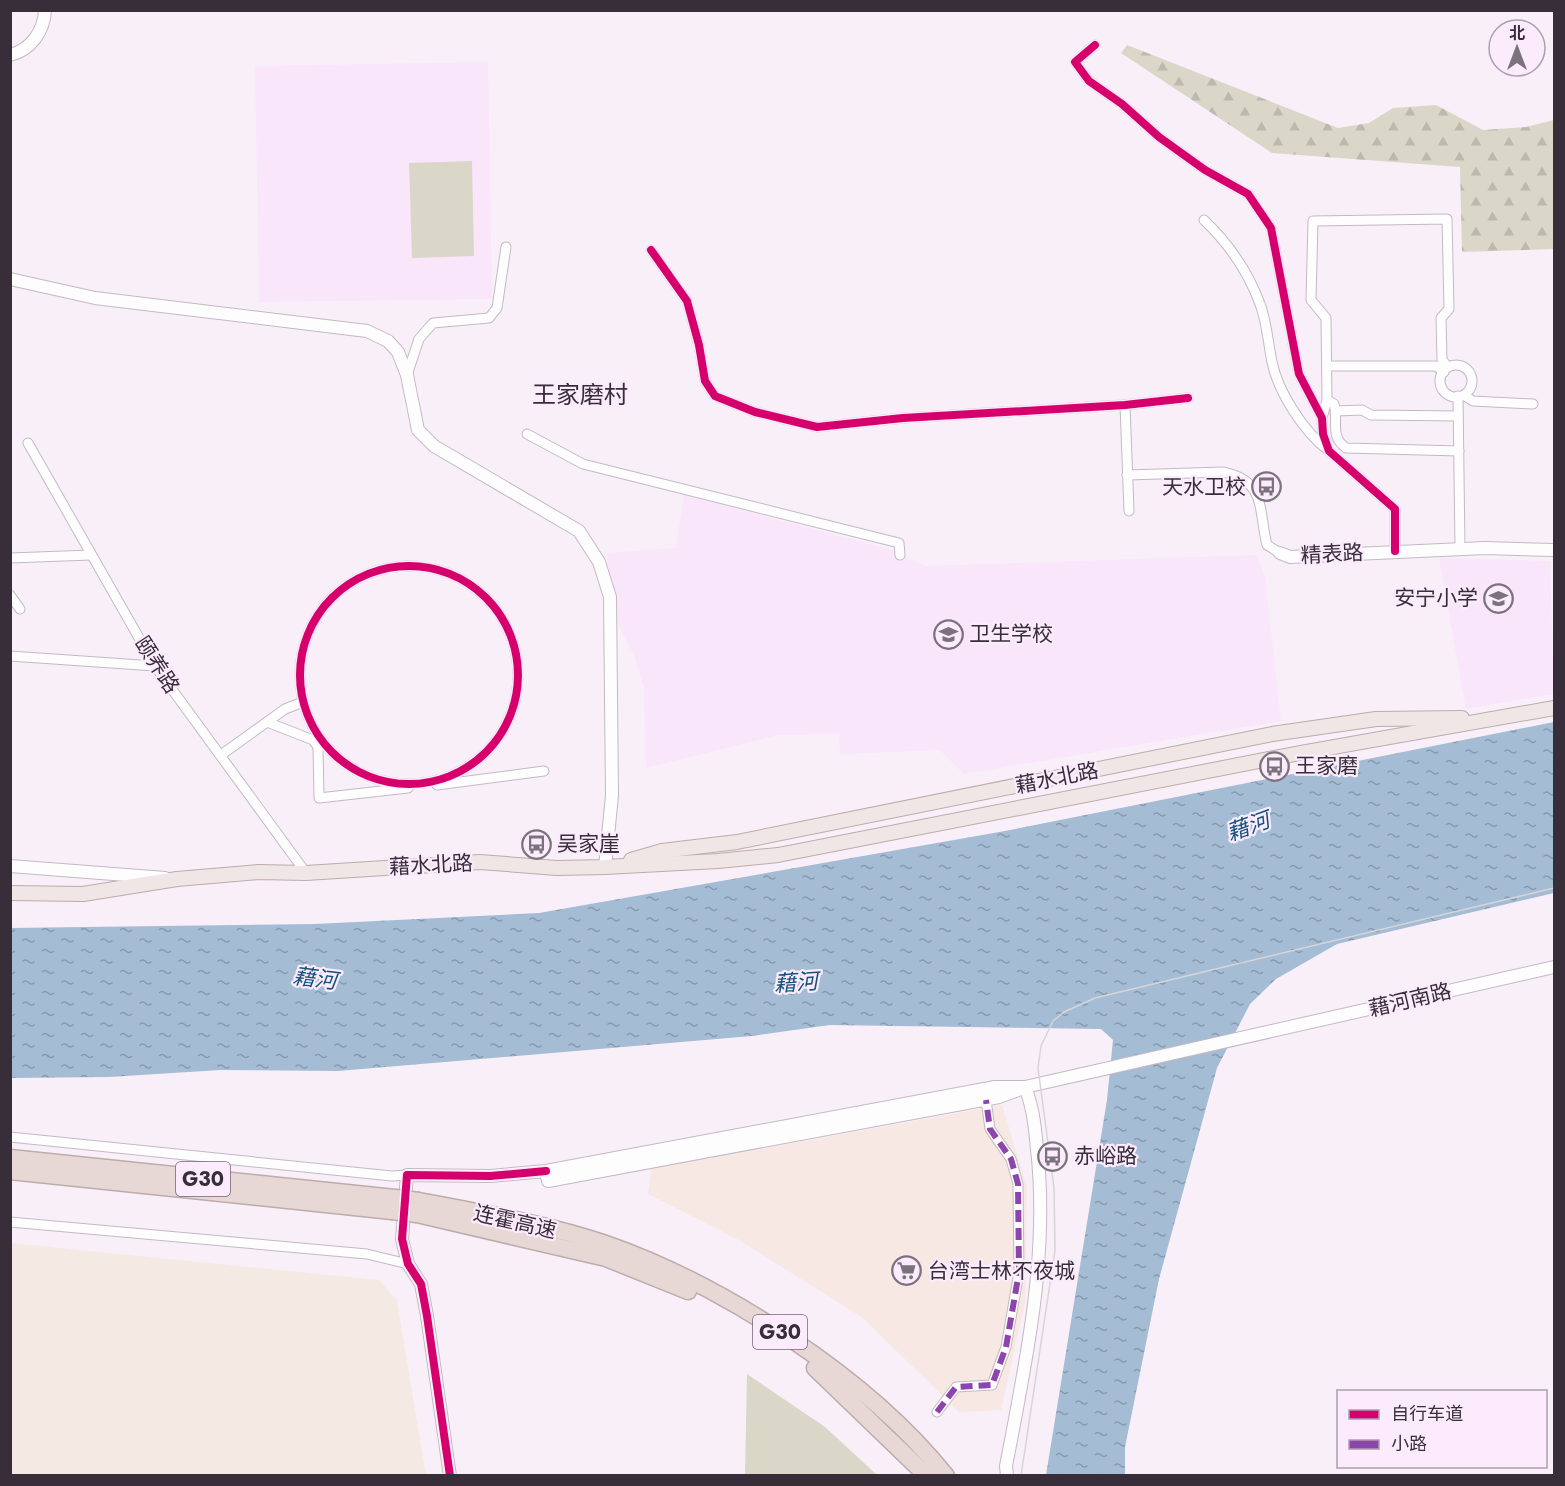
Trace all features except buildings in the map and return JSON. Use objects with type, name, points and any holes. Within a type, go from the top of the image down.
[{"type":"highway","name":"连霍高速","points":[[10,1158],[393,1204],[606,1251],[704,1297],[810,1363],[926,1466],[946,1476]]},
{"type":"highway","name":"连霍高速","points":[[10,1171],[393,1204]]},
{"type":"main road","points":[[10,55],[30,45],[39,34],[45,10]]},
{"type":"main road","points":[[10,279],[95,298],[366,331],[388,341],[398,352],[407,375],[418,430],[434,446],[579,531],[599,562],[610,597],[612,795],[605,867]]},
{"type":"main road","name":"精表路","points":[[1280,553],[1290,557],[1460,549],[1554,550]]},
{"type":"main road","name":"藉水北路","points":[[10,893],[83,894],[177,879],[480,862],[557,868],[605,867],[718,861],[778,855],[1300,753],[1554,708]]},
{"type":"main road","name":"藉水北路","points":[[605,867],[662,851],[737,842],[1272,734],[1376,719],[1512,717]]},
{"type":"main road","points":[[10,866],[177,879]]},
{"type":"main road","name":"藉水北路","points":[[10,899],[82,902],[258,873]]},
{"type":"main road","name":"藉河南路","points":[[1025,1087],[1554,967]]},
{"type":"main road","points":[[546,1171],[548,1181],[986,1100],[1025,1087]]},
{"type":"main road","points":[[450,1476],[428,1316],[421,1284],[408,1264],[402,1239],[407,1175],[490,1176],[546,1171],[995,1088],[1025,1087]]},
{"type":"main road","points":[[1004,1472],[1039,1262],[1042,1195],[1032,1104],[1025,1087]]},
{"type":"street","points":[[1095,45],[1076,62],[1089,81],[1122,104],[1159,137],[1205,170],[1248,194],[1271,228],[1299,374],[1322,418]]},
{"type":"street","points":[[1329,451],[1323,434],[1322,418],[1327,400],[1326,318],[1311,300],[1313,221],[1447,219],[1449,309],[1442,318],[1442,360],[1445,369],[1439,382],[1448,397],[1461,396],[1473,401],[1533,404]]},
{"type":"street","points":[[1204,220],[1222,237],[1248,276],[1261,307],[1272,366],[1309,434],[1395,509],[1395,551]]},
{"type":"street","points":[[407,375],[419,339],[433,323],[489,318],[497,308],[503,283],[506,247]]},
{"type":"street","points":[[651,250],[687,301],[699,345],[705,381],[715,396],[755,412],[817,427],[903,418],[1125,405],[1188,398]]},
{"type":"street","points":[[1327,366],[1436,366],[1445,369],[1464,366],[1474,381],[1461,396],[1458,416],[1460,549]]},
{"type":"street","points":[[1327,400],[1334,404],[1336,411],[1337,439],[1353,450],[1458,451]]},
{"type":"street","points":[[1125,405],[1129,512]]},
{"type":"street","points":[[1336,411],[1362,410],[1371,415],[1458,416]]},
{"type":"street","points":[[527,434],[583,464],[899,543],[900,555]]},
{"type":"street","name":"颐养路","points":[[28,443],[155,666],[306,873]]},
{"type":"street","name":"精表路","points":[[1127,475],[1223,472],[1235,474],[1249,483],[1260,496],[1261,523],[1267,545],[1280,553]]},
{"type":"street","points":[[10,558],[91,555]]},
{"type":"street","points":[[405,566],[428,568],[462,579],[481,593],[497,610],[509,631],[516,653],[518,688],[512,711],[502,732],[487,751],[469,766],[437,780],[401,784],[378,779],[356,770],[337,757],[321,740],[303,702],[300,662],[306,639],[316,617],[331,599],[349,584],[381,570],[405,566]]},
{"type":"street","points":[[10,595],[20,609]]},
{"type":"street","points":[[10,656],[155,666]]},
{"type":"street","points":[[221,755],[285,709],[303,702]]},
{"type":"street","points":[[267,722],[313,740],[318,747],[319,798],[544,771]]},
{"type":"street","points":[[937,1412],[956,1387],[992,1385],[1006,1347],[1019,1272],[1018,1184],[1011,1159],[990,1129],[986,1100]]},
{"type":"street","points":[[10,1137],[392,1176],[407,1175]]},
{"type":"street","points":[[10,1222],[366,1254],[408,1264]]},
{"type":"shaded area","points":[[488,62],[492,299],[259,302],[255,66]]},
{"type":"shaded area","name":"卫生学校","points":[[684,495],[892,550],[925,566],[1256,555],[1265,577],[1281,721],[964,774],[940,750],[840,754],[839,734],[779,735],[646,768],[644,688],[634,655],[613,614],[607,553],[676,548]]},
{"type":"shaded area","name":"安宁小学","points":[[1439,558],[1550,561],[1554,694],[1466,709]]},
{"type":"shaded area","name":"台湾士林不夜城","points":[[1002,1105],[1027,1187],[1025,1302],[1001,1410],[959,1412],[863,1318],[739,1240],[648,1194],[651,1169]]},
{"type":"shaded area","points":[[11,1243],[379,1280],[397,1300],[426,1475],[11,1475]]},
{"type":"green space","points":[[1127,45],[1338,128],[1369,123],[1393,108],[1436,105],[1483,130],[1526,127],[1554,120],[1554,249],[1462,252],[1460,167],[1272,153],[1121,53]]},
{"type":"green space","points":[[472,161],[474,256],[412,258],[409,163]]},
{"type":"green space","points":[[747,1374],[825,1427],[877,1475],[745,1475]]},
{"type":"water","name":"藉河","points":[[1554,722],[1554,893],[1337,944],[1276,979],[1250,1004],[1217,1068],[1159,1279],[1125,1447],[1125,1475],[1046,1475],[1107,1100],[1113,1040],[1101,1029],[830,1025],[752,1036],[338,1071],[220,1070],[109,1077],[11,1078],[10,928],[315,924],[539,913],[1005,831]]},
{"type":"tram line","points":[[1021,1476],[1055,1250],[1054,1188],[1038,1068],[1041,1046],[1053,1021],[1064,1012],[1095,998],[1554,888]]},
{"type":"marked path","points":[[937,1412],[956,1387],[992,1385],[1006,1347],[1019,1272],[1018,1184],[1011,1159],[990,1129],[986,1100]]},
{"type":"cycle path","points":[[1095,45],[1075,62],[1089,81],[1122,104],[1159,137],[1205,170],[1248,194],[1271,228],[1299,374],[1322,418],[1323,434],[1329,451],[1395,509],[1395,551]]},
{"type":"cycle path","points":[[651,250],[687,301],[699,345],[705,381],[715,396],[755,412],[817,427],[903,418],[1125,405],[1188,398]]},
{"type":"cycle path","points":[[409,566],[430,568],[451,574],[470,584],[486,598],[500,614],[510,633],[516,654],[518,675],[516,696],[510,717],[500,736],[486,752],[470,766],[451,776],[430,782],[409,784],[388,782],[367,776],[348,766],[332,752],[318,736],[308,717],[302,696],[300,675],[302,654],[308,633],[318,614],[332,598],[348,584],[367,574],[388,568],[409,566]]},
{"type":"cycle path","points":[[450,1476],[421,1284],[408,1264],[402,1239],[407,1175],[490,1176],[546,1171]]},
{"type":"place","name":"天水卫校","points":[[1267,487]]},
{"type":"place","name":"安宁小学","points":[[1499,598]]},
{"type":"place","name":"卫生学校","points":[[948,634]]},
{"type":"place","name":"王家磨","points":[[1274,766]]},
{"type":"place","name":"吴家崖","points":[[536,844]]},
{"type":"place","name":"赤峪路","points":[[1053,1156]]},
{"type":"place","name":"台湾士林不夜城","points":[[907,1271]]},
{"type":"district","name":"王家磨村","points":[[580,395]]}]
